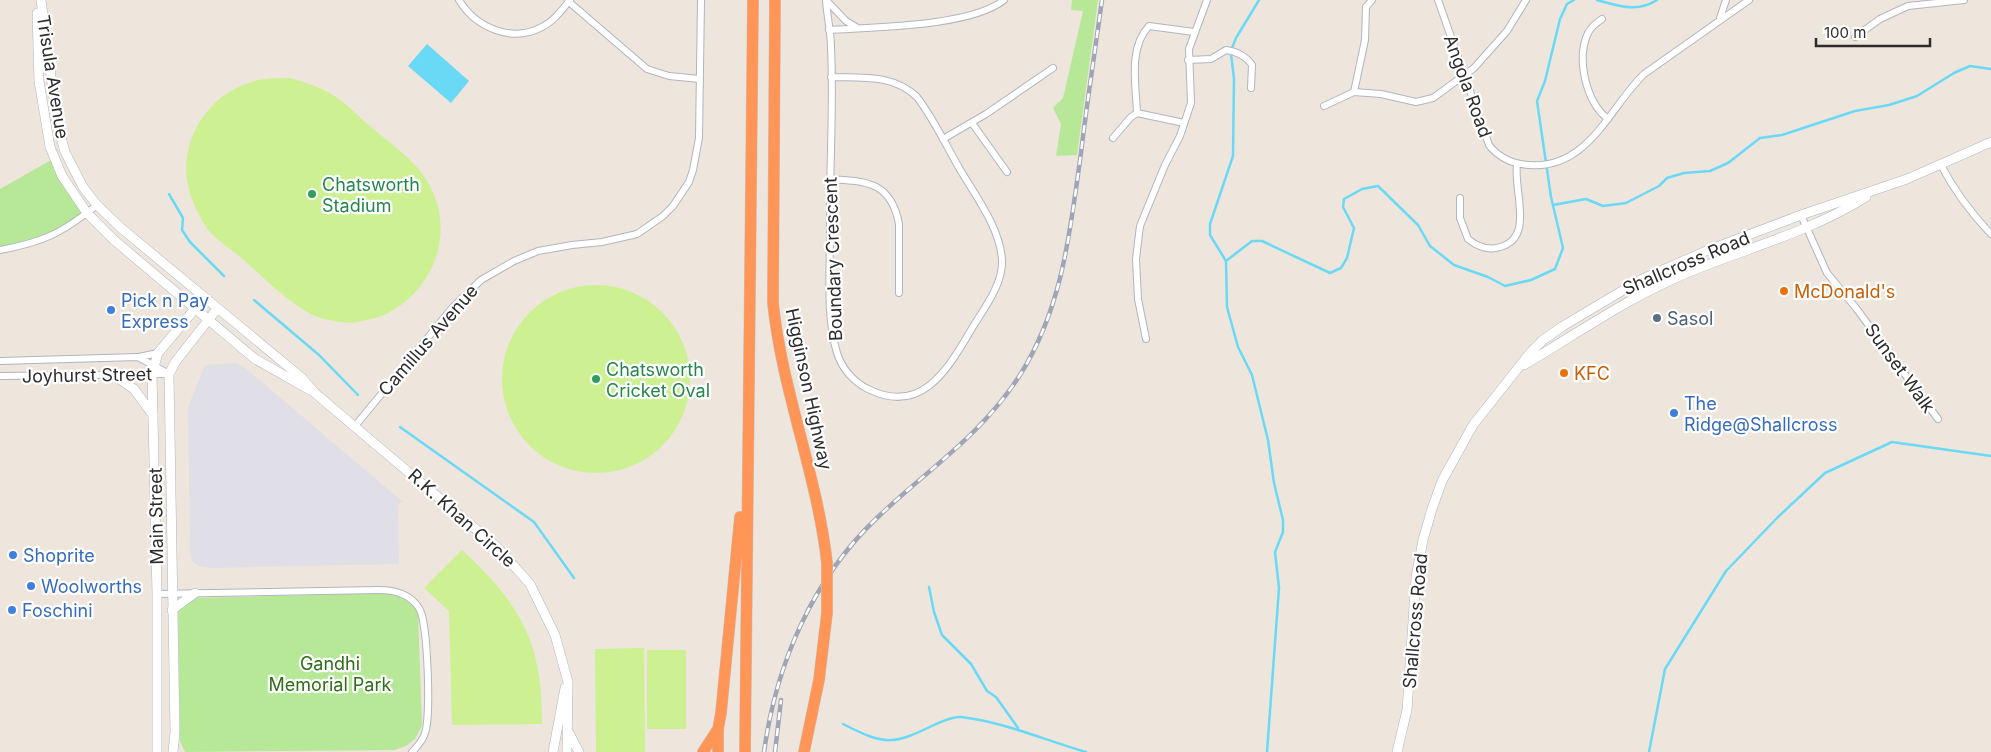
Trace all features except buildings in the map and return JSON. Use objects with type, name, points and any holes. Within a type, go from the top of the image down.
[{"type":"highway","points":[[745,752],[753,0]]},
{"type":"highway","name":"Higginson Highway","points":[[775,0],[773,303],[778,348],[818,506],[827,563],[827,613],[819,680],[805,751]]},
{"type":"highway","points":[[718,752],[718,729],[732,613],[748,420]]},
{"type":"highway","points":[[703,752],[718,729]]},
{"type":"street","name":"Trisula Avenue","points":[[37,0],[39,82],[45,128],[56,163],[87,213]]},
{"type":"street","name":"Trisula Avenue","points":[[41,0],[61,139],[77,177],[97,205]]},
{"type":"street","points":[[459,0],[464,10],[489,28],[518,34],[542,27],[552,20],[569,1],[647,68],[669,76],[700,79]]},
{"type":"street","name":"Camillus Avenue","points":[[355,426],[453,307],[481,280],[525,256],[553,248],[624,238],[637,234],[662,216],[682,194],[693,170],[699,138],[701,0]]},
{"type":"street","points":[[826,0],[846,21],[857,28]]},
{"type":"street","points":[[826,0],[831,77]]},
{"type":"street","points":[[829,30],[895,27],[974,14],[984,12],[1004,0]]},
{"type":"street","points":[[1146,339],[1138,299],[1136,259],[1140,226],[1184,123],[1192,94],[1188,60],[1194,32],[1207,0]]},
{"type":"street","points":[[1354,92],[1365,40],[1366,7],[1372,0]]},
{"type":"street","name":"Angola Road","points":[[1438,0],[1489,145],[1500,156],[1517,164],[1532,166],[1560,161],[1580,149],[1598,134],[1630,88],[1644,74],[1720,18],[1749,0]]},
{"type":"street","points":[[1324,106],[1354,92],[1422,102],[1433,98],[1474,68],[1507,30],[1526,0]]},
{"type":"street","points":[[1720,18],[1726,0]]},
{"type":"street","points":[[1855,37],[1880,19],[1908,6],[1964,0]]},
{"type":"street","points":[[1602,19],[1588,33],[1584,66],[1590,94],[1600,114],[1608,120]]},
{"type":"street","points":[[1137,113],[1136,58],[1147,28],[1156,26],[1194,32]]},
{"type":"street","points":[[1188,60],[1211,59],[1226,50],[1235,52],[1252,65],[1251,88]]},
{"type":"street","points":[[943,139],[972,123],[1052,68]]},
{"type":"street","name":"Boundary Crescent","points":[[831,77],[877,78],[902,84],[917,97],[925,107],[996,235],[1001,251],[1002,267],[996,288],[948,367],[933,384],[915,393],[895,396],[874,392],[852,378],[838,354],[831,297],[829,179],[831,77]]},
{"type":"street","points":[[1113,138],[1131,116],[1137,113],[1184,123]]},
{"type":"street","points":[[972,123],[1007,172]]},
{"type":"street","name":"Shallcross Road","points":[[1397,752],[1407,710],[1416,577],[1423,540],[1432,509],[1446,473],[1473,425],[1530,353],[1550,335],[1598,303],[1642,279],[1706,251],[1801,215],[1872,192],[1991,142]]},
{"type":"street","points":[[1460,198],[1460,218],[1468,239],[1488,249],[1506,245],[1517,235],[1521,222],[1515,182],[1517,164]]},
{"type":"street","points":[[1940,165],[1967,210],[1991,234]]},
{"type":"street","points":[[829,179],[872,184],[890,198],[897,213],[899,224],[899,293]]},
{"type":"street","name":"Shallcross Road","points":[[1520,367],[1620,306],[1666,282],[1808,228],[1872,192]]},
{"type":"street","points":[[0,250],[46,239],[71,226],[97,205]]},
{"type":"street","name":"R.K. Khan Circle","points":[[97,205],[217,309],[302,378],[316,394],[497,547],[525,576],[547,614],[556,635],[566,672],[569,693],[567,752]]},
{"type":"street","name":"R.K. Khan Circle","points":[[87,213],[114,240],[255,359],[316,394]]},
{"type":"street","name":"Sunset Walk","points":[[1801,215],[1808,228],[1819,259],[1827,273],[1856,308],[1938,419]]},
{"type":"street","name":"Main Street","points":[[157,752],[157,594],[153,370],[158,353],[204,298]]},
{"type":"street","points":[[169,374],[176,361],[217,309]]},
{"type":"street","name":"Joyhurst Street","points":[[0,361],[138,357],[158,353]]},
{"type":"street","name":"Joyhurst Street","points":[[138,357],[153,370]]},
{"type":"street","name":"Joyhurst Street","points":[[0,376],[112,374],[153,370],[169,374]]},
{"type":"street","points":[[112,374],[134,389],[153,415]]},
{"type":"street","name":"Main Street","points":[[169,374],[171,594],[175,732],[173,752]]},
{"type":"street","points":[[157,594],[379,590],[398,592],[406,596],[419,608],[423,616],[426,637],[427,727],[425,735],[412,752]]},
{"type":"street","points":[[172,610],[195,593]]},
{"type":"street","name":"R.K. Khan Circle","points":[[553,752],[566,672]]},
{"type":"street","points":[[568,728],[579,752]]},
{"type":"shaded area","points":[[236,363],[244,367],[402,501],[398,506],[399,564],[213,568],[198,566],[192,561],[190,553],[188,407],[205,365]]},
{"type":"green space","points":[[1072,0],[1098,0],[1077,155],[1056,156],[1061,124],[1053,108],[1063,98],[1083,11],[1071,10]]},
{"type":"green space","name":"Chatsworth Stadium","points":[[290,78],[321,89],[347,105],[419,169],[430,186],[437,204],[440,222],[440,241],[436,258],[428,275],[404,303],[381,316],[355,323],[324,319],[313,315],[290,301],[238,255],[219,241],[207,228],[194,204],[188,184],[186,164],[190,145],[197,127],[208,110],[222,97],[239,86],[263,79]]},
{"type":"green space","points":[[53,159],[87,214],[72,227],[0,251],[0,189]]},
{"type":"green space","name":"Chatsworth Cricket Oval","points":[[587,285],[605,285],[632,292],[663,312],[683,343],[690,370],[690,388],[683,415],[663,446],[632,466],[605,473],[587,473],[569,469],[552,462],[536,452],[523,439],[513,423],[506,406],[502,388],[502,370],[506,352],[513,335],[523,319],[536,306],[552,296],[569,289]]},
{"type":"green space","points":[[462,550],[499,588],[524,626],[538,670],[542,724],[452,725],[449,611],[424,588]]},
{"type":"green space","name":"Gandhi Memorial Park","points":[[389,593],[406,600],[418,614],[422,725],[415,739],[406,746],[395,750],[185,752],[180,741],[178,608],[194,598]]},
{"type":"green space","points":[[644,648],[645,752],[596,752],[595,649]]},
{"type":"green space","points":[[647,650],[686,650],[686,729],[647,729]]},
{"type":"water","points":[[427,44],[469,81],[451,103],[408,66]]},
{"type":"waterway","points":[[1232,48],[1259,0]]},
{"type":"waterway","points":[[1226,261],[1252,241],[1262,241],[1330,273],[1341,268],[1347,258],[1354,228],[1343,207],[1344,199],[1362,189],[1378,186],[1418,225],[1430,246],[1454,265],[1488,277],[1505,286],[1531,280],[1555,269],[1563,248],[1551,197],[1537,101],[1545,81],[1560,19],[1567,4],[1574,0]]},
{"type":"waterway","points":[[1597,0],[1628,7],[1642,6],[1657,0]]},
{"type":"waterway","points":[[1231,54],[1234,79],[1233,156],[1210,224],[1210,235],[1226,261],[1227,307],[1238,347],[1252,375],[1268,440],[1274,483],[1283,520],[1283,532],[1275,552],[1279,588],[1267,752]]},
{"type":"waterway","points":[[1553,205],[1586,199],[1603,206],[1626,203],[1659,186],[1667,178],[1684,173],[1710,171],[1728,163],[1760,138],[1782,135],[1855,111],[1889,105],[1917,96],[1954,73],[1970,66],[1991,69]]},
{"type":"waterway","points":[[169,194],[183,218],[182,230],[190,242],[224,276]]},
{"type":"waterway","points":[[254,300],[319,355],[358,395]]},
{"type":"waterway","points":[[400,427],[534,522],[574,578]]},
{"type":"waterway","points":[[1649,752],[1665,669],[1726,571],[1778,517],[1825,473],[1892,442],[1991,456]]},
{"type":"waterway","points":[[929,587],[934,612],[942,635],[971,664],[987,691],[996,697],[1018,728]]},
{"type":"waterway","points":[[843,724],[870,736],[890,740],[909,736],[948,719],[961,717],[1008,727],[1086,752]]},
{"type":"railway","points":[[764,752],[770,719],[788,655],[801,624],[834,567],[878,517],[953,451],[988,416],[1005,397],[1035,349],[1055,295],[1068,240],[1102,0]]},
{"type":"railway","points":[[775,752],[781,700]]},
{"type":"place","name":"Chatsworth Stadium","points":[[312,194]]},
{"type":"place","name":"McDonald's","points":[[1784,291]]},
{"type":"place","name":"Pick n Pay Express","points":[[111,310]]},
{"type":"place","name":"Sasol","points":[[1657,318]]},
{"type":"place","name":"KFC","points":[[1564,373]]},
{"type":"place","name":"Chatsworth Cricket Oval","points":[[596,379]]},
{"type":"place","name":"The Ridge@Shallcross","points":[[1674,413]]},
{"type":"place","name":"Shoprite","points":[[13,555]]},
{"type":"place","name":"Woolworths","points":[[31,586]]},
{"type":"place","name":"Foschini","points":[[12,610]]}]
